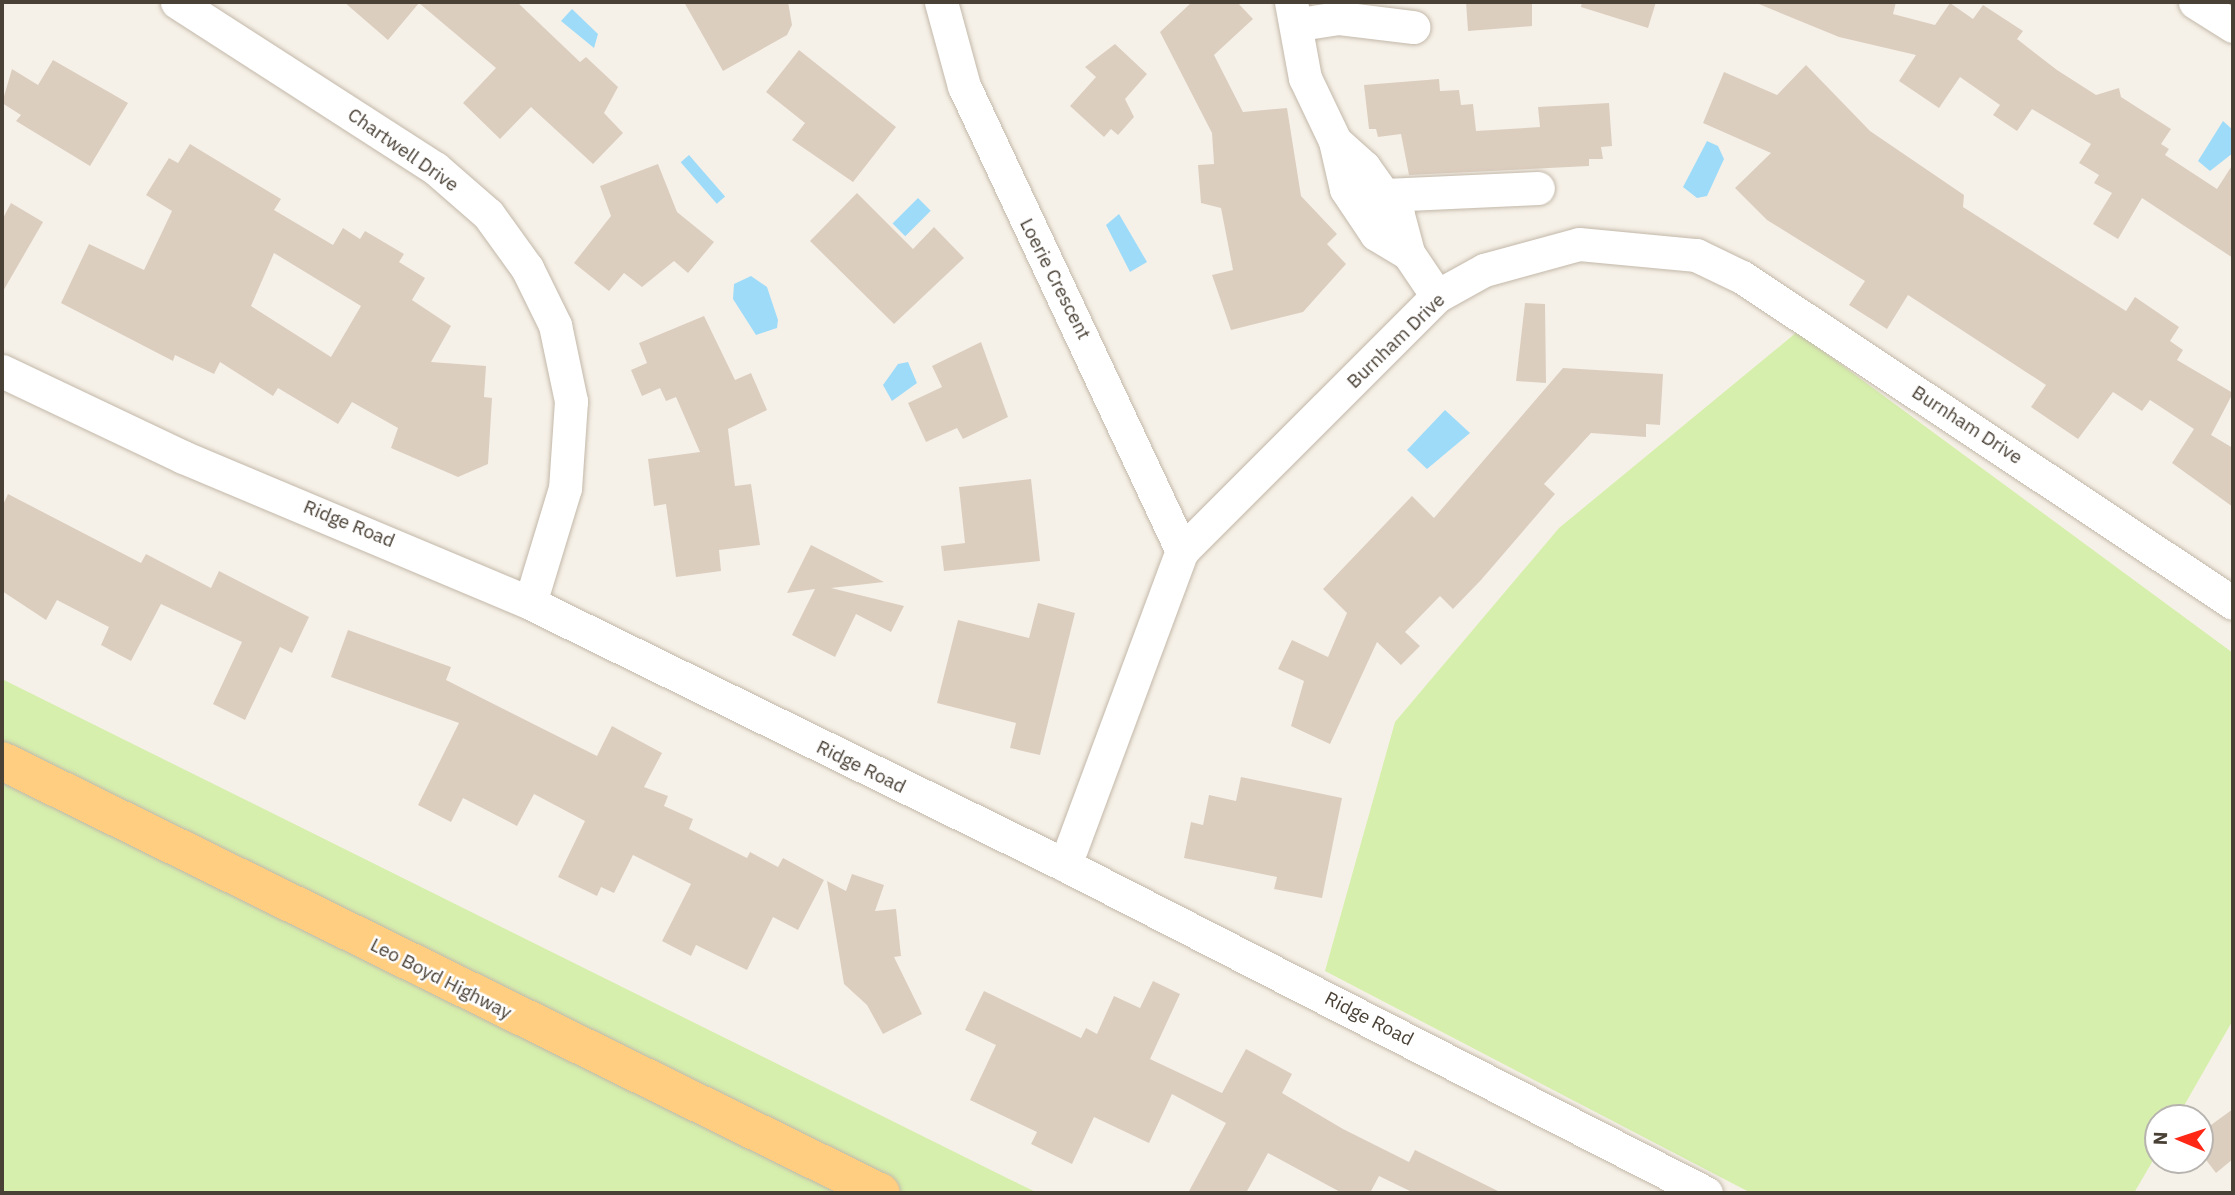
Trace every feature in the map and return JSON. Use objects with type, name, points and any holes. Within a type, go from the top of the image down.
[{"type":"highway","name":"Leo Boyd Highway","points":[[2,761],[881,1193]]},
{"type":"street","name":"Chartwell Drive","points":[[177,2],[435,168],[488,215],[527,268],[555,325],[571,414],[565,488],[530,603]]},
{"type":"street","name":"Loerie Crescent","points":[[941,2],[970,99],[1182,551]]},
{"type":"street","points":[[2195,2],[2233,26]]},
{"type":"street","points":[[1413,27],[1296,13],[1305,78],[1335,141],[1372,203],[1403,223],[1408,253],[1437,296]]},
{"type":"street","points":[[1372,203],[1538,188]]},
{"type":"street","name":"Burnham Drive","points":[[1065,865],[1182,551],[1437,296],[1484,271],[1579,244],[1696,255],[1742,277],[2233,603]]},
{"type":"street","name":"Ridge Road","points":[[2,371],[183,457],[530,603],[1065,865],[1706,1193]]},
{"type":"green space","points":[[1797,332],[2233,653],[2233,1020],[2185,1104],[2144,1104],[2145,1174],[2134,1193],[1751,1193],[1325,971],[1395,722],[1559,528]]},
{"type":"green space","points":[[2,679],[1009,1179],[1038,1193],[2,1193]]},
{"type":"water","points":[[572,9],[598,34],[594,48],[561,21]]},
{"type":"water","points":[[2223,121],[2233,130],[2233,153],[2210,171],[2198,161]]},
{"type":"water","points":[[1707,141],[1718,146],[1724,159],[1707,196],[1697,198],[1683,187]]},
{"type":"water","points":[[689,155],[725,197],[717,204],[681,162]]},
{"type":"water","points":[[918,198],[931,211],[905,236],[893,223]]},
{"type":"water","points":[[1119,214],[1147,262],[1130,272],[1106,225]]},
{"type":"water","points":[[751,276],[767,287],[778,320],[777,328],[756,335],[733,299],[734,284]]},
{"type":"water","points":[[908,362],[917,383],[892,401],[883,385],[898,364]]},
{"type":"water","points":[[1445,410],[1470,433],[1427,469],[1407,450]]},
{"type":"building","points":[[344,2],[517,2],[580,62],[586,57],[618,87],[604,113],[623,133],[593,164],[531,107],[500,139],[463,103],[496,68],[419,3],[388,40]]},
{"type":"building","points":[[684,2],[788,2],[792,25],[787,35],[723,71]]},
{"type":"building","points":[[1192,2],[1237,2],[1253,19],[1214,55],[1243,112],[1287,108],[1301,196],[1337,234],[1327,244],[1346,264],[1303,312],[1231,330],[1212,275],[1233,270],[1221,208],[1201,203],[1198,165],[1214,164],[1212,133],[1160,32]]},
{"type":"building","points":[[1466,2],[1532,2],[1532,26],[1468,31]]},
{"type":"building","points":[[1582,2],[1656,2],[1648,28],[1581,7]]},
{"type":"building","points":[[1754,2],[1896,2],[1893,14],[1935,25],[1950,3],[1973,19],[1983,5],[2023,31],[2017,39],[2057,70],[2096,95],[2119,88],[2121,97],[2171,129],[2161,144],[2169,149],[2165,155],[2217,189],[2233,164],[2233,258],[2142,198],[2118,239],[2093,224],[2112,193],[2094,183],[2099,175],[2079,163],[2091,144],[2032,109],[2017,131],[1993,115],[2000,105],[1960,77],[1939,108],[1899,81],[1916,55],[1839,37]]},
{"type":"building","points":[[1115,44],[1147,74],[1125,99],[1134,117],[1118,135],[1111,129],[1104,137],[1070,106],[1096,77],[1085,67]]},
{"type":"building","points":[[799,50],[896,127],[853,182],[792,140],[805,123],[766,92]]},
{"type":"building","points":[[53,60],[128,103],[90,166],[16,121],[21,115],[2,103],[12,69],[38,85]]},
{"type":"building","points":[[1806,65],[1870,131],[1964,195],[1963,207],[2126,311],[2135,297],[2179,327],[2170,341],[2183,350],[2177,360],[2233,393],[2211,435],[2233,448],[2233,507],[2172,463],[2194,429],[2150,400],[2142,411],[2113,392],[2078,439],[2031,407],[2046,385],[1908,295],[1887,329],[1849,305],[1865,281],[1767,220],[1735,188],[1771,153],[1703,123],[1724,72],[1777,95]]},
{"type":"building","points":[[1439,79],[1440,91],[1459,90],[1461,105],[1473,104],[1476,131],[1540,127],[1538,107],[1609,103],[1612,146],[1601,147],[1603,159],[1589,159],[1589,166],[1409,175],[1401,134],[1378,137],[1376,129],[1369,129],[1364,85]]},
{"type":"building","points":[[190,144],[281,199],[274,210],[333,245],[343,228],[360,239],[365,231],[404,254],[399,262],[425,278],[412,300],[451,326],[431,362],[486,366],[484,397],[492,398],[488,464],[458,477],[391,448],[398,428],[352,402],[338,424],[278,388],[273,396],[220,362],[214,374],[175,355],[173,361],[61,303],[89,244],[144,270],[172,211],[146,195],[169,158],[178,163]],"holes":[[[274,253],[361,306],[331,357],[251,306]]]},
{"type":"building","points":[[658,164],[677,212],[714,242],[688,273],[674,261],[642,287],[624,273],[609,291],[574,263],[611,216],[600,186]]},
{"type":"building","points":[[857,193],[913,249],[934,227],[964,258],[894,324],[810,241]]},
{"type":"building","points":[[11,203],[43,222],[2,293],[2,220]]},
{"type":"building","points":[[1525,303],[1545,304],[1546,383],[1516,381]]},
{"type":"building","points":[[704,316],[735,380],[751,373],[767,410],[728,429],[735,486],[751,484],[760,545],[719,550],[721,571],[676,577],[666,504],[654,506],[648,459],[700,452],[676,397],[666,401],[660,388],[642,396],[631,370],[647,363],[639,343]]},
{"type":"building","points":[[981,342],[1008,417],[963,439],[957,428],[926,442],[908,403],[942,387],[932,366]]},
{"type":"building","points":[[1563,368],[1663,374],[1660,425],[1646,424],[1646,437],[1591,433],[1544,484],[1555,494],[1481,580],[1453,609],[1440,596],[1405,632],[1420,646],[1401,665],[1377,642],[1330,744],[1291,726],[1304,681],[1278,669],[1292,640],[1328,657],[1347,613],[1323,589],[1412,496],[1434,518]]},
{"type":"building","points":[[1031,479],[1040,561],[944,571],[941,546],[965,543],[959,487]]},
{"type":"building","points":[[8,494],[141,563],[146,554],[211,588],[219,571],[309,617],[292,653],[280,647],[245,720],[213,704],[242,642],[161,604],[131,661],[101,645],[109,627],[57,600],[46,620],[2,591],[2,507]]},
{"type":"building","points":[[811,545],[884,582],[831,588],[904,606],[891,632],[856,614],[835,657],[792,635],[815,589],[787,593]]},
{"type":"building","points":[[1038,603],[1075,613],[1040,755],[1010,748],[1016,723],[937,703],[958,620],[1029,638]]},
{"type":"building","points":[[348,630],[451,667],[446,680],[597,756],[612,726],[662,753],[644,787],[668,796],[664,806],[693,819],[689,829],[747,858],[750,852],[778,867],[783,858],[824,880],[798,930],[773,917],[747,970],[696,945],[691,956],[662,941],[691,884],[633,855],[614,893],[601,887],[597,896],[558,877],[585,821],[534,794],[517,826],[463,798],[451,822],[418,805],[459,723],[331,677]]},
{"type":"building","points":[[1241,777],[1342,798],[1322,898],[1274,889],[1277,877],[1184,858],[1191,822],[1203,825],[1209,795],[1236,801]]},
{"type":"building","points":[[852,874],[884,885],[875,911],[896,909],[901,956],[894,957],[922,1014],[883,1034],[867,1005],[844,984],[827,881],[846,891]]},
{"type":"building","points":[[1153,981],[1180,994],[1150,1059],[1222,1093],[1246,1049],[1292,1074],[1282,1093],[1343,1129],[1409,1162],[1415,1150],[1502,1193],[1414,1193],[1379,1176],[1370,1193],[1342,1193],[1268,1153],[1246,1193],[1188,1193],[1226,1123],[1172,1094],[1149,1143],[1094,1117],[1072,1164],[1031,1144],[1037,1132],[970,1100],[996,1045],[965,1030],[984,991],[1081,1038],[1086,1028],[1097,1034],[1114,996],[1140,1008]]},
{"type":"building","points":[[2233,1109],[2233,1159],[2216,1173],[2214,1170],[2214,1123]]}]
